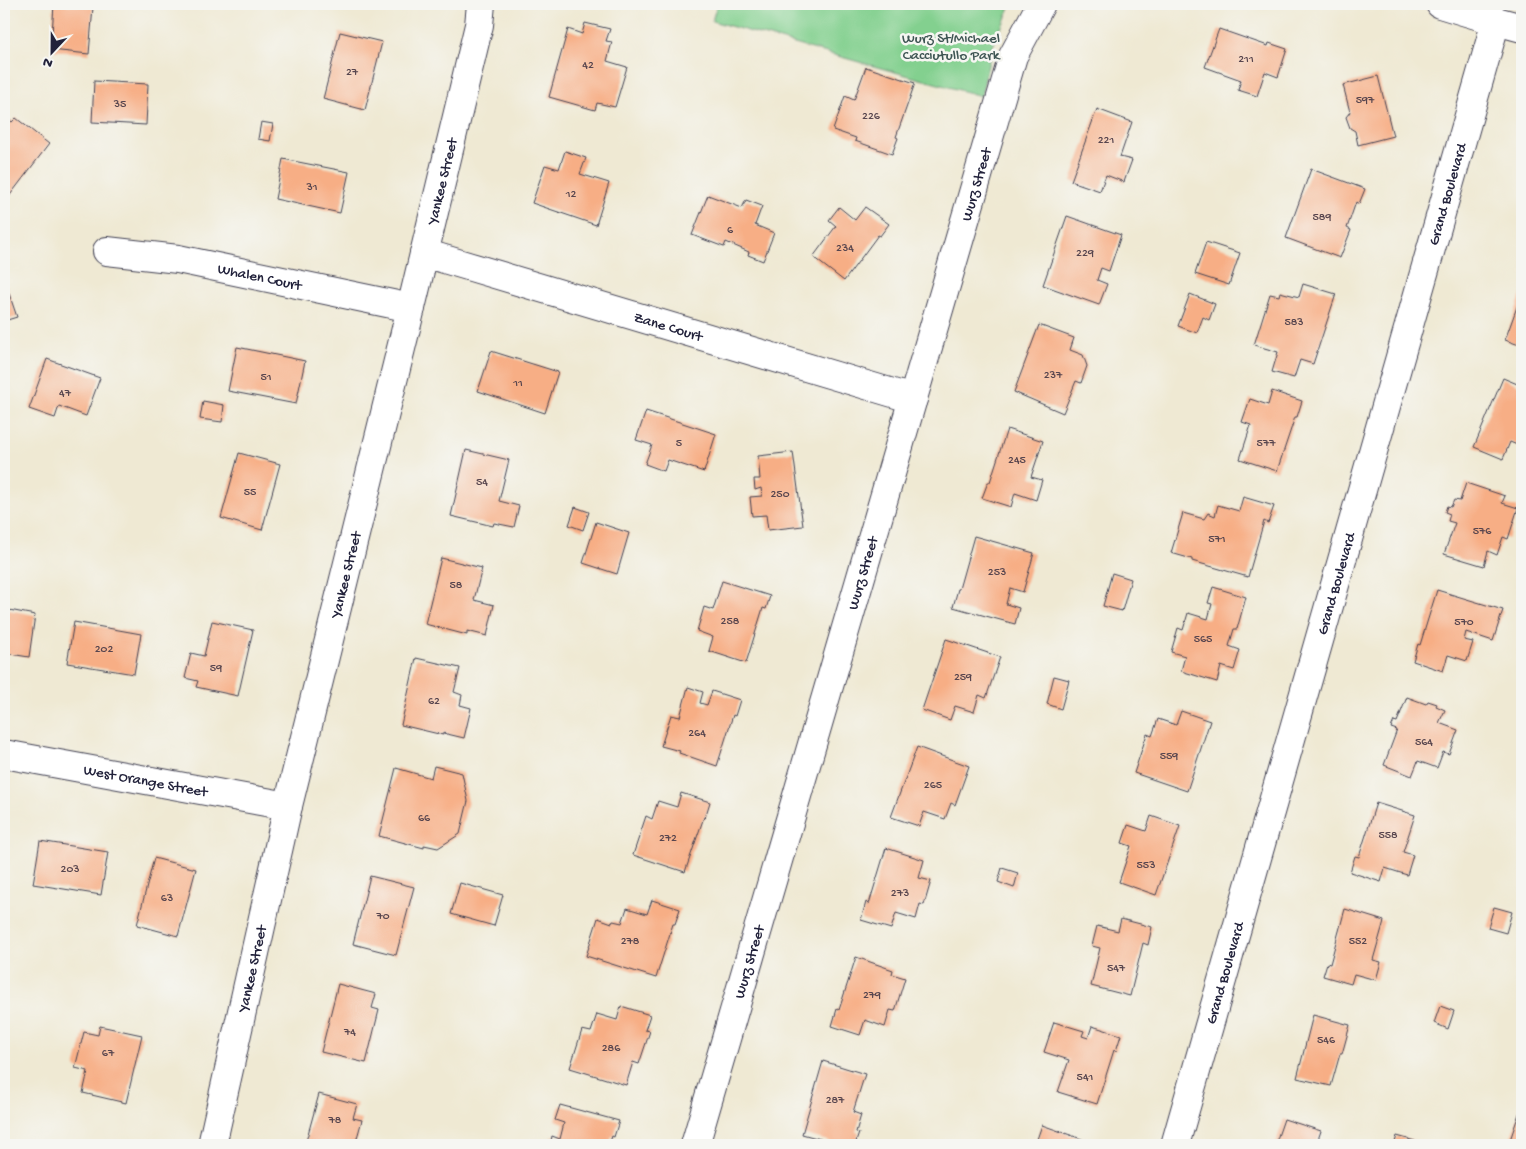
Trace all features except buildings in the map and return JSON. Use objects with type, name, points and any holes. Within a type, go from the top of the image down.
[{"type":"street","name":"Yankee Street","points":[[212,1145],[288,806],[411,308],[479,25],[481,4]]},
{"type":"street","name":"Wurz Street","points":[[695,1145],[1013,56],[1041,4]]},
{"type":"street","points":[[1440,4],[1522,28]]},
{"type":"street","name":"Grand Boulevard","points":[[1175,1145],[1496,21]]},
{"type":"street","name":"Whalen Court","points":[[107,251],[178,259],[411,308]]},
{"type":"street","name":"Zane Court","points":[[424,252],[914,399]]},
{"type":"street","name":"West Orange Street","points":[[4,754],[288,806]]},
{"type":"green space","name":"Wurz St/Michael Cacciutullo Park","points":[[717,4],[1012,4],[992,48],[981,96],[712,21]]}]
